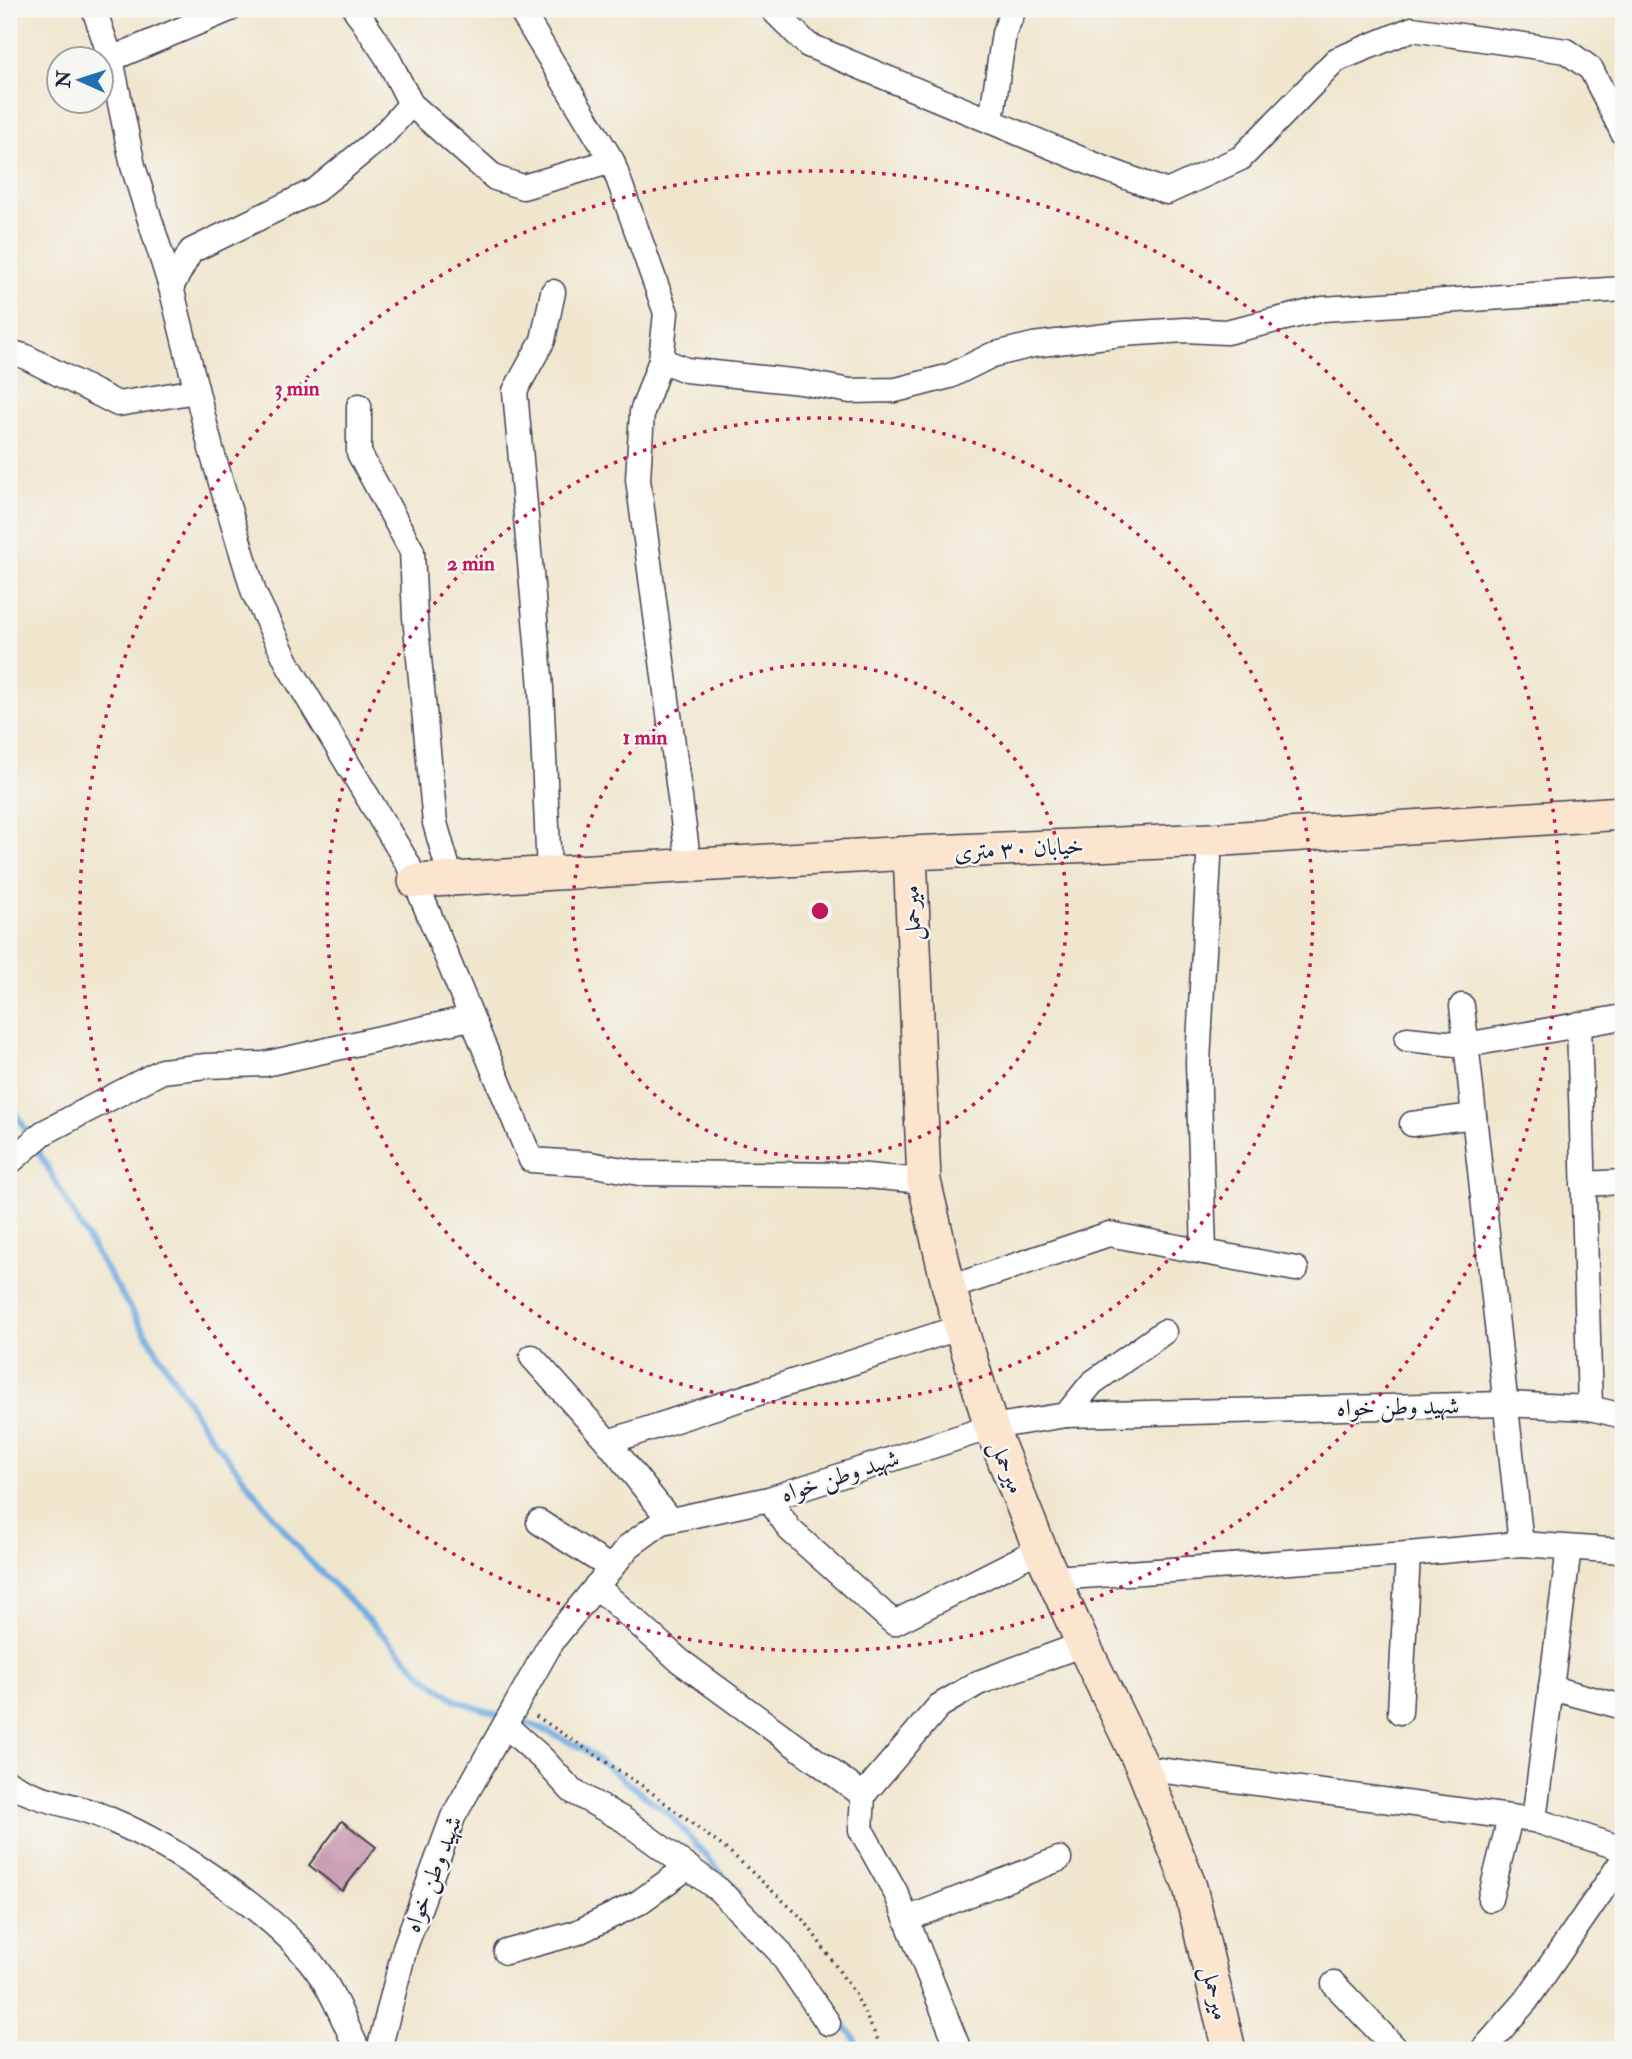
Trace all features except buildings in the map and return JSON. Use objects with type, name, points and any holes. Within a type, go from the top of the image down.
[{"type":"street","points":[[94,9],[107,46]]},
{"type":"street","points":[[116,57],[230,9]]},
{"type":"street","points":[[355,9],[387,57],[411,104],[495,178],[523,187],[612,161]]},
{"type":"street","points":[[520,9],[612,161],[666,313],[661,360],[642,412],[638,479],[689,866]]},
{"type":"street","points":[[772,9],[808,45],[1100,167],[1167,192],[1241,158],[1336,60],[1412,29],[1566,51],[1591,69],[1623,133]]},
{"type":"street","points":[[990,121],[1004,33],[1014,9]]},
{"type":"street","points":[[116,83],[133,166],[171,287],[211,449],[254,593],[290,668],[408,864],[531,1160],[590,1164],[639,1172],[855,1175],[924,1181]]},
{"type":"street","points":[[171,287],[191,251],[316,190],[383,135],[411,104]]},
{"type":"street","points":[[661,360],[685,370],[850,391],[897,390],[950,376],[992,355],[1033,345],[1135,333],[1185,330],[1226,332],[1323,309],[1623,289]]},
{"type":"street","points":[[549,873],[541,688],[515,391],[543,340],[553,292]]},
{"type":"street","points":[[9,352],[24,356],[118,404],[197,391]]},
{"type":"street","points":[[359,406],[359,453],[412,551],[415,617],[435,823],[451,879]]},
{"type":"street","name":"خیابان ۳۰ متری","points":[[415,881],[910,853],[1210,840],[1623,813]]},
{"type":"street","points":[[1204,1252],[1198,1062],[1210,840]]},
{"type":"street","name":"میرحمل","points":[[910,853],[924,1181],[949,1288],[991,1427],[1046,1564],[1143,1768],[1190,1887],[1229,2050]]},
{"type":"street","points":[[1462,1006],[1521,1544]]},
{"type":"street","points":[[1407,1039],[1466,1045],[1623,1017]]},
{"type":"street","points":[[9,1163],[43,1133],[162,1071],[265,1064],[470,1018]]},
{"type":"street","points":[[1579,1024],[1590,1408]]},
{"type":"street","points":[[1412,1124],[1474,1116]]},
{"type":"street","points":[[1583,1184],[1623,1182]]},
{"type":"street","points":[[949,1288],[1109,1234],[1296,1269]]},
{"type":"street","points":[[608,1442],[961,1327]]},
{"type":"street","points":[[1066,1415],[1092,1383],[1164,1332]]},
{"type":"street","points":[[532,1357],[608,1442],[670,1520]]},
{"type":"street","name":"شهید وطن خواه","points":[[379,2050],[405,1947],[453,1817],[552,1641],[629,1546],[662,1522],[769,1499],[991,1427],[1066,1415],[1505,1404],[1590,1408],[1623,1416]]},
{"type":"street","points":[[769,1499],[790,1530],[894,1623],[1046,1564],[1408,1554],[1521,1544],[1623,1551]]},
{"type":"street","points":[[539,1522],[604,1577],[680,1661],[863,1795]]},
{"type":"street","points":[[1490,1899],[1522,1819],[1551,1688],[1569,1548]]},
{"type":"street","points":[[1400,1712],[1408,1554]]},
{"type":"street","points":[[959,2050],[896,1893],[861,1830],[863,1795],[939,1706],[978,1683],[1083,1644]]},
{"type":"street","points":[[1551,1688],[1623,1707]]},
{"type":"street","points":[[505,1725],[542,1758],[572,1791],[624,1819],[719,1890],[779,1951],[828,2023]]},
{"type":"street","points":[[1143,1768],[1522,1819],[1623,1849]]},
{"type":"street","points":[[9,1783],[26,1794],[86,1809],[130,1828],[251,1905],[300,1950],[318,1971],[358,2050]]},
{"type":"street","points":[[907,1919],[1059,1859]]},
{"type":"street","points":[[1483,2050],[1526,2001],[1623,1860]]},
{"type":"street","points":[[506,1952],[576,1933],[638,1903],[688,1867]]},
{"type":"street","points":[[1334,1984],[1397,2050]]},
{"type":"waterway","points":[[9,1100],[30,1138]]},
{"type":"waterway","points":[[36,1147],[91,1245],[203,1426],[303,1554],[424,1676],[457,1701],[502,1716]]},
{"type":"waterway","points":[[516,1720],[538,1727],[584,1749],[671,1816],[739,1893]]},
{"type":"waterway","points":[[835,2013],[854,2038],[859,2050]]}]
